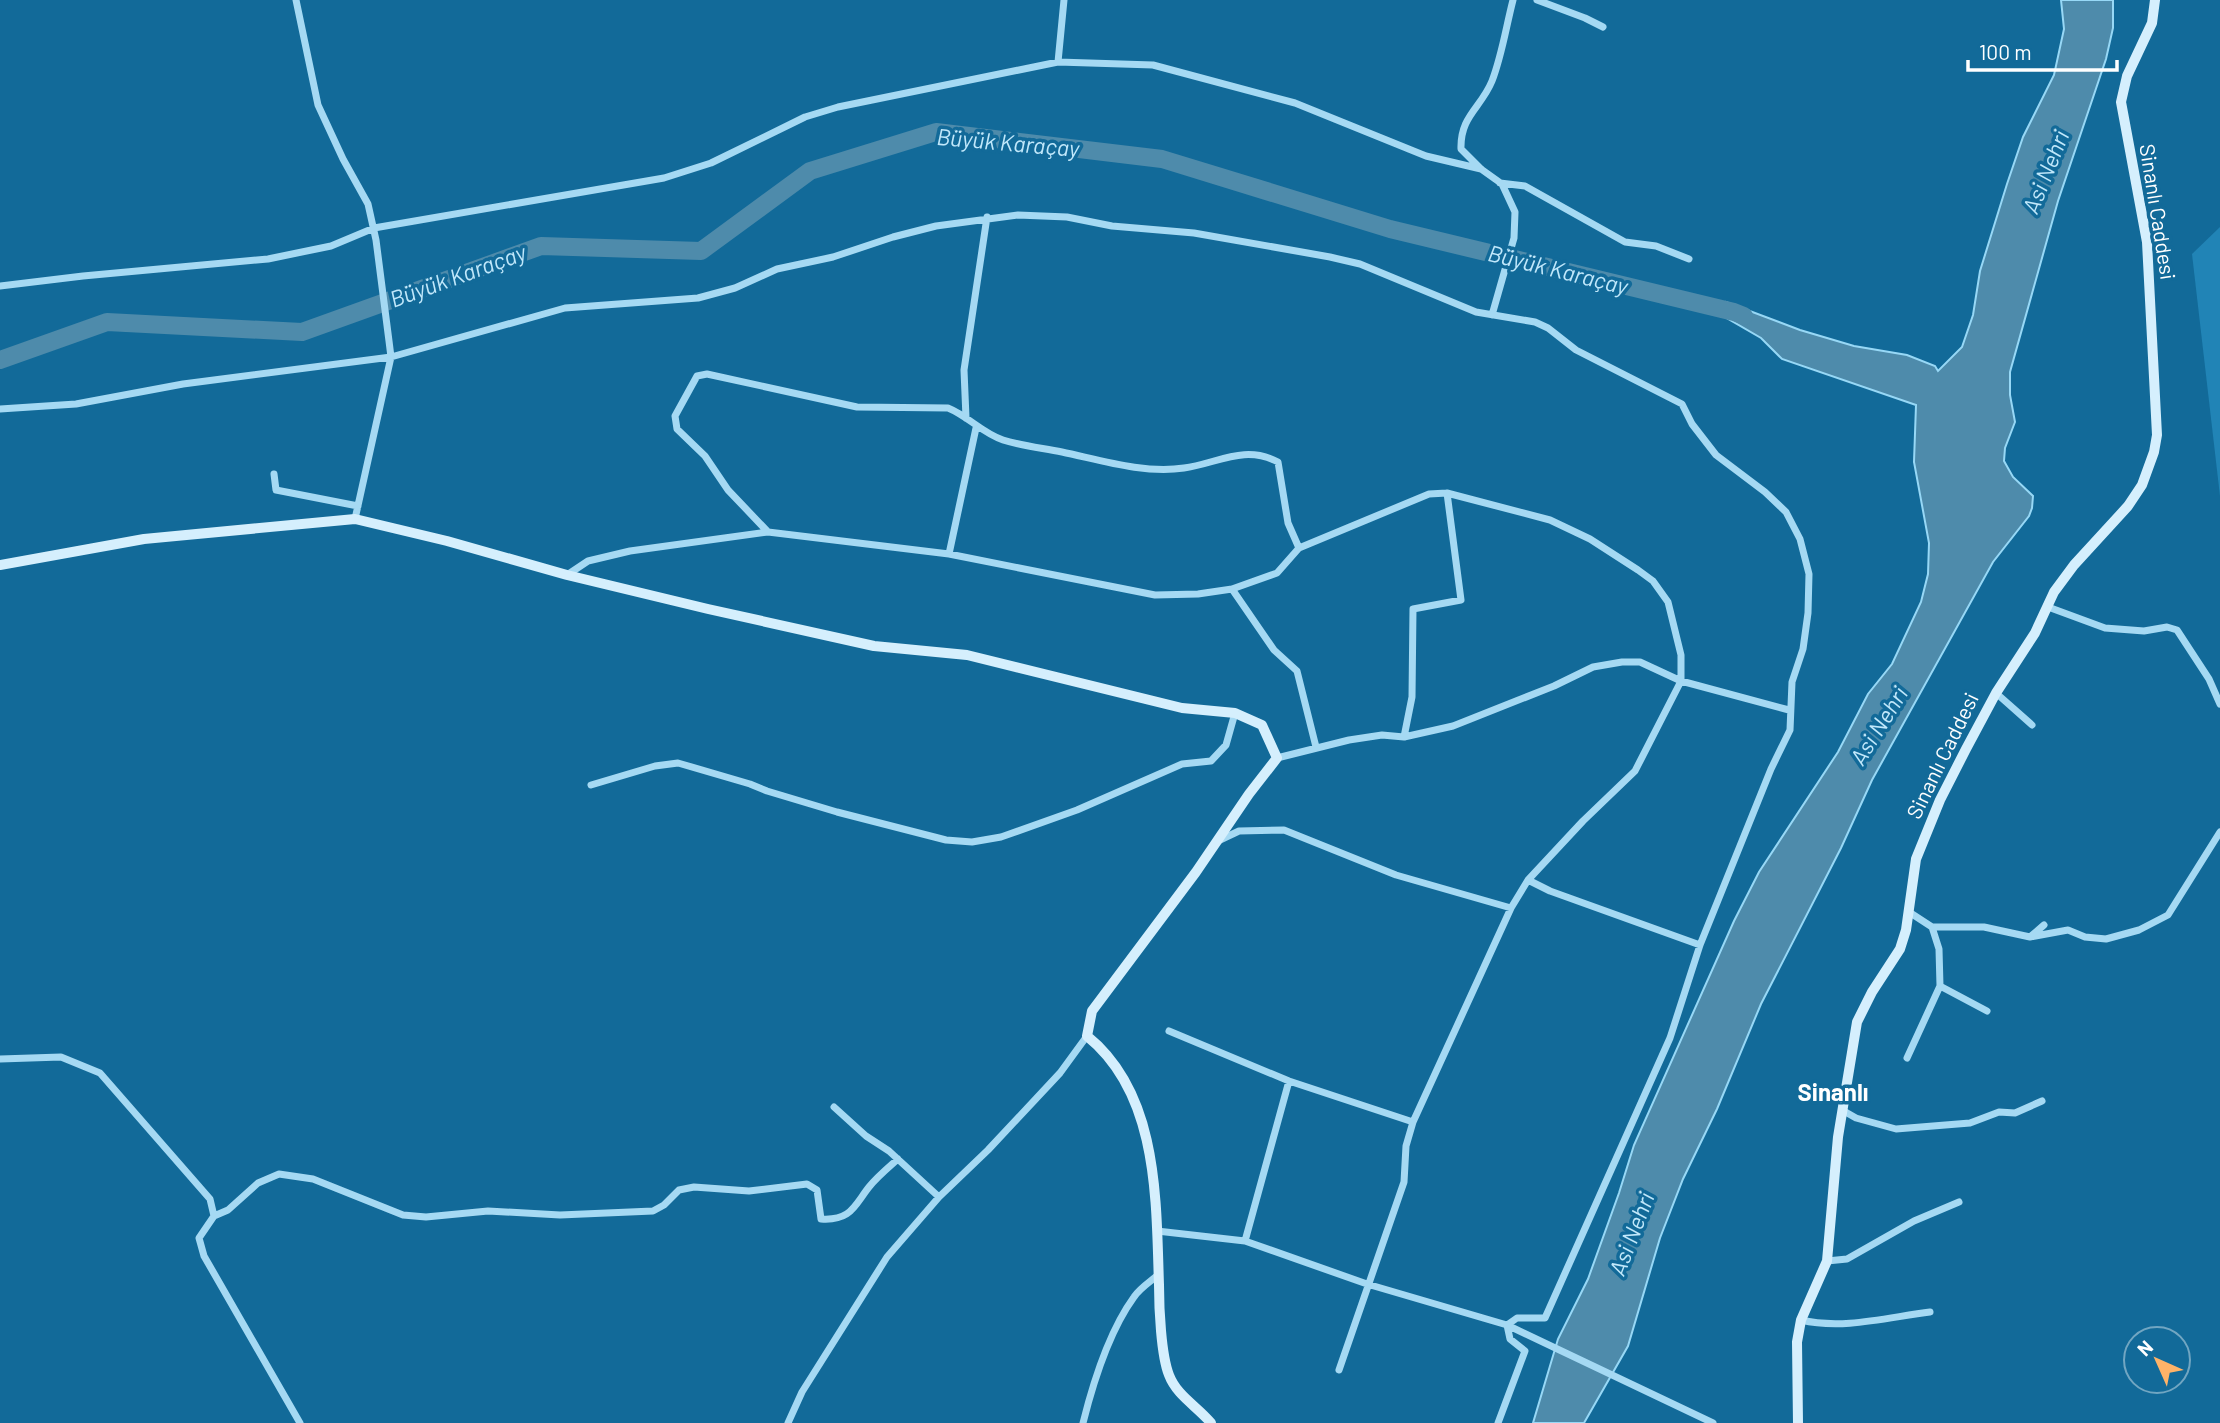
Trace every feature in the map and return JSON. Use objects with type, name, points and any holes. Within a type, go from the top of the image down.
[{"type":"street","points":[[296,0],[317,106],[368,204],[376,240],[391,357],[355,519]]},
{"type":"street","points":[[1058,62],[1064,0]]},
{"type":"street","points":[[1492,315],[1514,238],[1515,212],[1500,183],[1461,149],[1461,136],[1468,117],[1486,95],[1513,0]]},
{"type":"street","points":[[1537,0],[1603,27]]},
{"type":"street","name":"Sinanlı Caddesi","points":[[1798,1423],[1797,1342],[1801,1320],[1827,1261],[1842,1110],[1857,1022],[1899,949],[1909,912],[1916,859],[1940,800],[1996,693],[2035,633],[2054,592],[2074,565],[2128,506],[2142,485],[2154,452],[2157,435],[2147,242],[2121,102],[2123,89],[2152,23],[2155,0]]},
{"type":"street","points":[[0,286],[268,259],[331,246],[374,229],[664,178],[711,163],[805,117],[838,107],[1058,62],[1153,65],[1295,103],[1426,156],[1481,169]]},
{"type":"street","points":[[1500,183],[1525,186],[1625,242],[1656,246],[1689,260]]},
{"type":"street","points":[[0,409],[76,404],[183,384],[391,357],[565,308],[698,298],[735,288],[778,269],[833,257],[925,229],[988,217],[1018,215],[1067,217],[1112,226],[1194,233],[1330,257],[1394,276],[1476,312],[1535,322],[1548,328],[1576,350],[1682,404],[1692,424],[1716,456],[1765,492],[1786,512],[1800,539],[1809,574],[1808,613],[1804,649],[1792,682],[1790,730],[1771,769],[1700,945],[1670,1038],[1545,1318],[1517,1318],[1507,1325]]},
{"type":"street","points":[[966,418],[964,370],[988,217]]},
{"type":"street","points":[[768,532],[728,490],[705,456],[677,429],[675,416],[697,376],[707,374],[857,407],[948,408],[966,418],[976,428],[1003,440],[1140,467],[1184,468],[1223,456],[1265,455],[1278,462],[1288,523],[1299,548]]},
{"type":"street","points":[[949,554],[976,428]]},
{"type":"street","points":[[274,474],[276,490],[358,506]]},
{"type":"street","points":[[567,575],[588,561],[630,551],[768,532],[949,554],[1155,595],[1198,594],[1232,589],[1277,572],[1299,548],[1429,494],[1447,493],[1550,520],[1590,539],[1653,581],[1668,602],[1681,655],[1681,681],[1635,771],[1528,880],[1511,908],[1413,1122],[1406,1146],[1404,1182],[1339,1370]]},
{"type":"street","points":[[1404,737],[1412,697],[1413,609],[1461,600],[1447,493]]},
{"type":"street","points":[[0,565],[144,539],[355,519],[447,541],[567,575],[874,646],[967,655],[1182,708],[1235,713],[1262,725],[1277,758]]},
{"type":"street","points":[[1232,589],[1274,650],[1297,671],[1316,747]]},
{"type":"street","points":[[2048,607],[2105,628],[2144,631],[2166,627],[2177,630],[2209,679],[2220,704]]},
{"type":"street","points":[[788,1423],[802,1392],[887,1258],[939,1197],[988,1150],[1060,1073],[1087,1036],[1092,1011],[1277,758],[1316,747],[1382,735],[1404,737],[1453,726],[1554,687],[1593,667],[1622,662],[1640,662],[1681,681],[1789,710]]},
{"type":"street","points":[[1996,693],[2032,725]]},
{"type":"street","points":[[591,785],[655,766],[678,763],[837,812],[946,840],[972,842],[1002,837],[1077,810],[1182,764],[1211,761],[1226,744],[1235,713]]},
{"type":"street","points":[[1217,841],[1239,831],[1284,830],[1396,875],[1511,908]]},
{"type":"street","points":[[1909,912],[1932,927],[1984,927],[2030,937],[2068,930],[2085,937],[2106,939],[2139,930],[2168,915],[2220,832]]},
{"type":"street","points":[[1528,880],[1550,891],[1700,945]]},
{"type":"street","points":[[2030,937],[2044,925]]},
{"type":"street","points":[[1907,1058],[1940,986],[1939,949],[1932,927]]},
{"type":"street","points":[[1940,986],[1987,1011]]},
{"type":"street","points":[[1169,1031],[1289,1081],[1413,1122]]},
{"type":"street","points":[[1087,1036],[1101,1048],[1121,1074],[1141,1113],[1151,1166],[1157,1231],[1159,1313],[1167,1371],[1182,1396],[1211,1423]]},
{"type":"street","points":[[0,1059],[61,1057],[100,1073],[211,1199],[214,1216]]},
{"type":"street","points":[[1245,1241],[1289,1081]]},
{"type":"street","points":[[1842,1110],[1856,1118],[1896,1129],[1970,1123],[1999,1112],[2015,1112],[2042,1101]]},
{"type":"street","points":[[834,1107],[850,1123],[898,1159],[939,1197]]},
{"type":"street","points":[[300,1423],[204,1256],[199,1238],[214,1216],[228,1210],[258,1183],[279,1174],[313,1179],[403,1215],[426,1217],[488,1211],[560,1214],[653,1211],[679,1191],[694,1187],[749,1191],[807,1184],[817,1190],[821,1219],[835,1220],[854,1210],[868,1188],[898,1159]]},
{"type":"street","points":[[1827,1261],[1847,1259],[1914,1221],[1959,1202]]},
{"type":"street","points":[[1157,1231],[1245,1241],[1367,1284],[1507,1325],[1713,1423]]},
{"type":"street","points":[[1083,1423],[1110,1343],[1123,1314],[1136,1295],[1158,1275]]},
{"type":"street","points":[[1801,1320],[1813,1323],[1846,1323],[1930,1312]]},
{"type":"street","points":[[1498,1423],[1525,1351],[1510,1339],[1507,1325]]},
{"type":"shaded area","points":[[2220,227],[2220,496],[2192,254]]},
{"type":"water","name":"Asi Nehri","points":[[2061,0],[2113,0],[2113,28],[2106,59],[2058,201],[2010,372],[2010,395],[2015,422],[2005,448],[2004,461],[2013,477],[2033,496],[2032,508],[2029,516],[1993,562],[1872,780],[1841,848],[1761,1004],[1717,1109],[1683,1179],[1660,1238],[1628,1346],[1584,1423],[1533,1423],[1558,1339],[1588,1279],[1634,1145],[1734,921],[1759,872],[1838,752],[1868,694],[1892,664],[1921,602],[1928,574],[1929,543],[1914,462],[1916,405],[1782,359],[1761,338],[1725,317],[1723,309],[1726,302],[1800,330],[1854,346],[1907,355],[1935,366],[1938,371],[1962,347],[1973,315],[1980,271],[2007,184],[2023,137],[2054,75],[2064,29]]},
{"type":"waterway","name":"Büyük Karaçay","points":[[0,360],[107,322],[302,332],[541,246],[701,251],[810,171],[936,132],[1162,159],[1390,229],[1744,316]]},
{"type":"district","name":"Sinanlı","points":[[1833,1093]]}]
